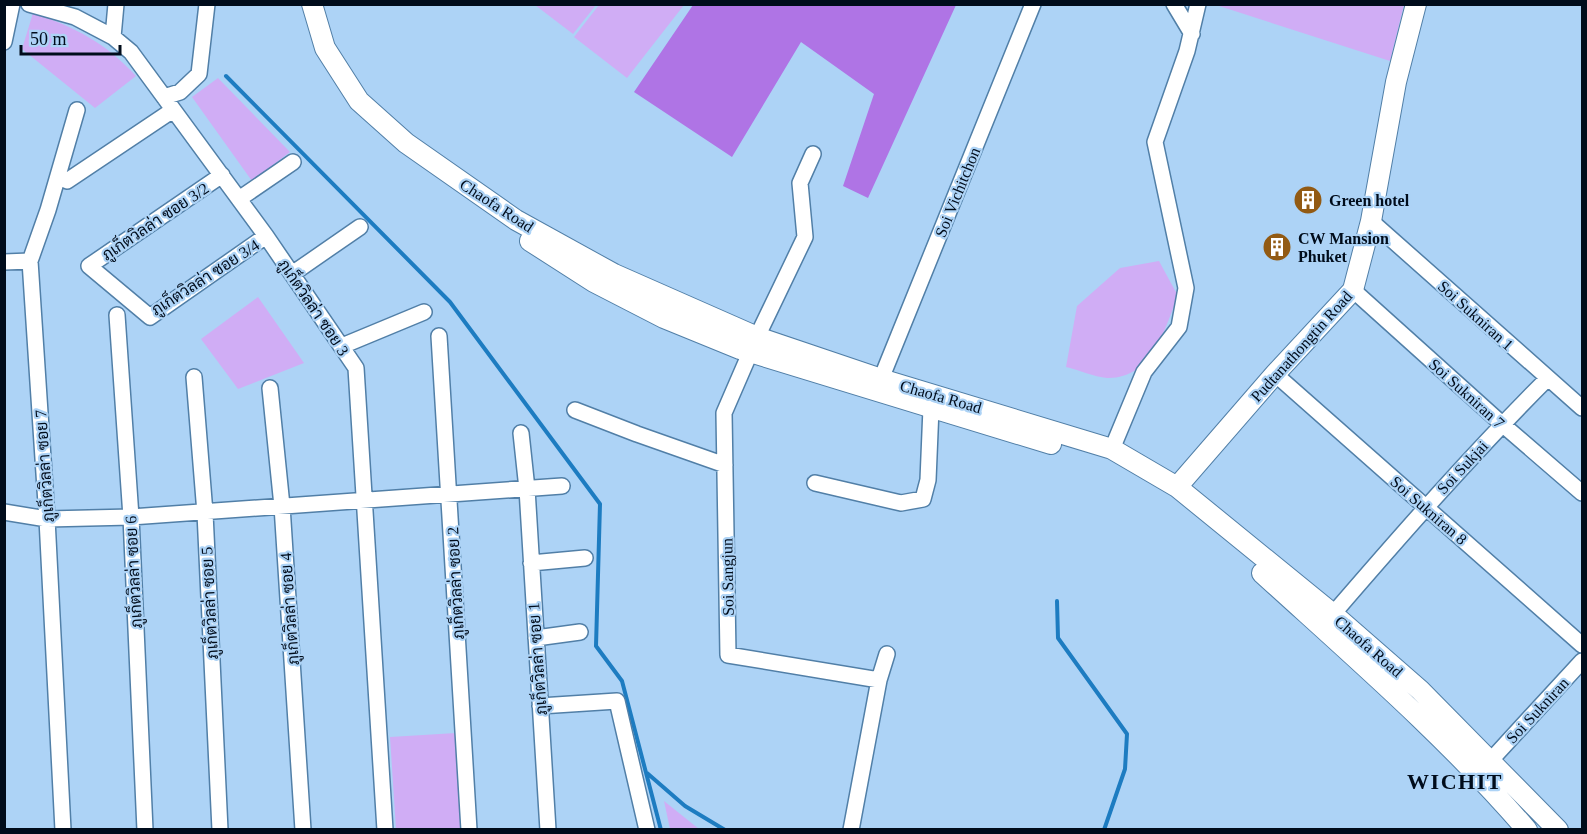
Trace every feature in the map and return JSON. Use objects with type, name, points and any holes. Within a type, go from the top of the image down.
[{"type":"main road","name":"Chaofa Road","points":[[299,4],[315,53],[353,112],[402,153],[460,196],[594,282],[664,318],[881,379],[1112,449],[1177,487],[1333,614],[1420,690],[1558,830]]},
{"type":"main road","name":"Chaofa Road","points":[[312,4],[326,48],[359,101],[405,143],[516,220],[614,274],[754,345],[931,408],[1107,461],[1173,496],[1241,554],[1412,709],[1485,781],[1527,830]]},
{"type":"main road","name":"Pudtanathongtin Road","points":[[1177,487],[1275,374],[1353,290],[1371,221],[1396,82],[1416,4]]},
{"type":"street","points":[[4,42],[12,4]]},
{"type":"street","name":"ภูเก็ตวิลล่า ซอย 3","points":[[29,4],[75,17],[112,38],[131,52],[222,175],[356,368],[385,830]]},
{"type":"street","points":[[112,38],[116,4]]},
{"type":"street","points":[[164,97],[180,92],[199,74],[207,4]]},
{"type":"street","name":"Soi Vichitchon","points":[[881,379],[1033,4]]},
{"type":"street","points":[[1174,4],[1192,34]]},
{"type":"street","points":[[1112,449],[1144,372],[1179,327],[1186,288],[1155,142],[1187,51],[1198,4]]},
{"type":"street","name":"ภูเก็ตวิลล่า ซอย 7","points":[[63,830],[48,519],[30,261],[48,210],[77,110]]},
{"type":"street","points":[[67,182],[173,110]]},
{"type":"street","name":"Soi Sangjun","points":[[813,154],[800,183],[805,237],[724,413],[728,655],[879,680]]},
{"type":"street","points":[[239,199],[293,162]]},
{"type":"street","name":"ภูเก็ตวิลล่า ซอย 3/2","points":[[89,266],[222,175]]},
{"type":"street","name":"Soi Sukniran 1","points":[[1371,221],[1582,408]]},
{"type":"street","points":[[292,274],[360,227]]},
{"type":"street","name":"ภูเก็ตวิลล่า ซอย 3/4","points":[[89,266],[150,318],[266,237]]},
{"type":"street","points":[[4,262],[30,261]]},
{"type":"street","name":"Soi Sukniran 7","points":[[1353,290],[1582,494]]},
{"type":"street","points":[[342,346],[424,312]]},
{"type":"street","name":"ภูเก็ตวิลล่า ซอย 6","points":[[117,315],[131,517],[145,830]]},
{"type":"street","name":"ภูเก็ตวิลล่า ซอย 2","points":[[439,336],[469,830]]},
{"type":"street","name":"Soi Sukniran 8","points":[[1275,374],[1582,645]]},
{"type":"street","name":"ภูเก็ตวิลล่า ซอย 5","points":[[194,377],[205,513],[220,830]]},
{"type":"street","name":"Soi Sukjai","points":[[1333,614],[1425,507],[1548,378]]},
{"type":"street","name":"ภูเก็ตวิลล่า ซอย 4","points":[[270,388],[282,506],[303,830]]},
{"type":"street","points":[[815,483],[901,504],[923,499],[928,480],[931,408]]},
{"type":"street","points":[[574,410],[725,465]]},
{"type":"street","name":"ภูเก็ตวิลล่า ซอย 1","points":[[521,433],[527,489],[548,830]]},
{"type":"street","points":[[4,512],[48,519],[131,517],[562,486]]},
{"type":"street","points":[[531,563],[585,558]]},
{"type":"street","points":[[536,638],[580,632]]},
{"type":"street","points":[[851,830],[879,680],[887,654]]},
{"type":"street","name":"Soi Sukniran","points":[[1491,760],[1582,661]]},
{"type":"street","points":[[540,706],[617,701],[647,830]]},
{"type":"shaded area","points":[[535,5],[596,5],[573,34]]},
{"type":"shaded area","points":[[599,5],[684,5],[627,78],[574,37]]},
{"type":"shaded area","points":[[693,5],[956,5],[868,198],[843,186],[874,94],[801,42],[732,157],[634,92]]},
{"type":"shaded area","points":[[1216,5],[1404,5],[1390,61]]},
{"type":"shaded area","points":[[33,13],[89,37],[113,54],[136,76],[95,108],[22,49]]},
{"type":"shaded area","points":[[218,78],[290,152],[252,181],[192,97]]},
{"type":"shaded area","points":[[1159,261],[1178,296],[1161,337],[1146,361],[1135,370],[1122,376],[1107,378],[1066,367],[1077,306],[1120,268]]},
{"type":"shaded area","points":[[258,297],[304,363],[238,389],[201,339]]},
{"type":"shaded area","points":[[456,733],[462,829],[396,829],[390,737]]},
{"type":"shaded area","points":[[664,801],[699,829],[670,829]]},
{"type":"waterway","points":[[226,76],[450,302],[600,504],[596,646],[622,681],[661,830]]},
{"type":"waterway","points":[[1057,601],[1058,638],[1127,734],[1125,769],[1104,830]]},
{"type":"waterway","points":[[647,773],[685,806],[725,830]]},
{"type":"place","name":"Green hotel","points":[[1308,200]]},
{"type":"place","name":"CW Mansion Phuket","points":[[1277,247]]},
{"type":"district","name":"WICHIT","points":[[1455,781]]}]
